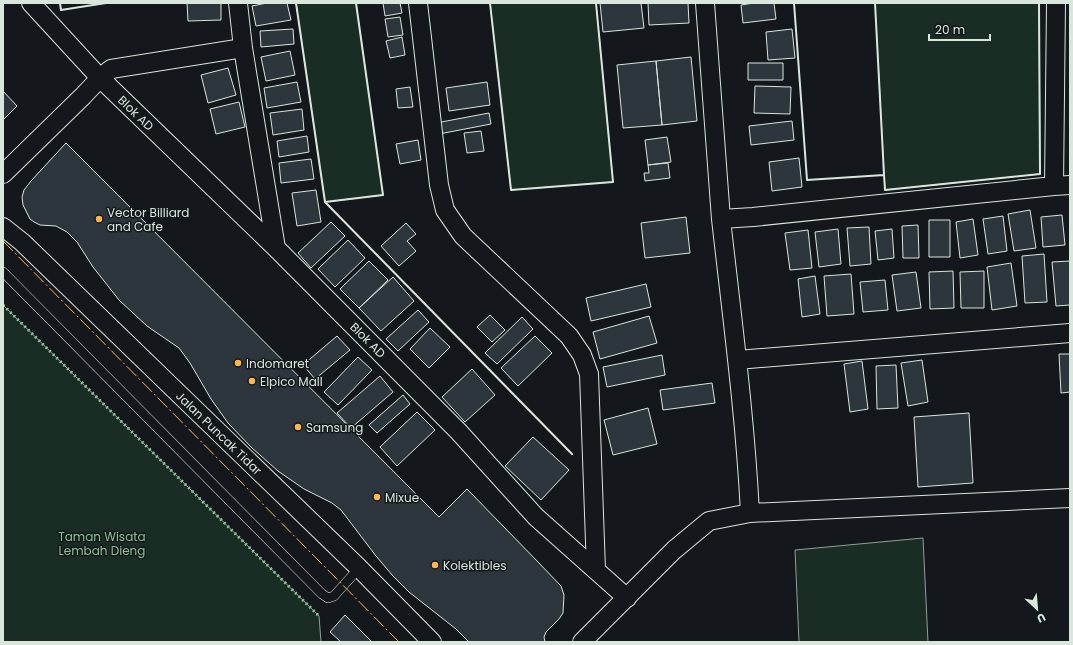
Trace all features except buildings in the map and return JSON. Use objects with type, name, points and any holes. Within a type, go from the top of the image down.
[{"type":"street","name":"Blok AD","points":[[31,3],[100,78],[276,248],[459,432],[536,517],[626,598]]},
{"type":"street","points":[[238,3],[243,48],[276,248]]},
{"type":"street","points":[[418,3],[439,185],[445,210],[463,236],[569,336],[582,355],[589,374],[596,570]]},
{"type":"street","points":[[705,3],[721,219],[737,360],[750,513]]},
{"type":"street","points":[[721,219],[1062,185],[1063,66],[1056,3]]},
{"type":"street","points":[[3,174],[100,78],[111,69],[243,48]]},
{"type":"street","name":"Jalan Puncak Tidar","points":[[3,227],[22,242],[359,568],[432,642]]},
{"type":"street","points":[[737,360],[1070,332]]},
{"type":"street","points":[[582,642],[674,550],[709,521],[750,513],[1070,498]]},
{"type":"lane","points":[[3,272],[322,594],[328,598],[334,596],[359,568]]},
{"type":"green space","points":[[296,3],[356,3],[383,195],[325,202]]},
{"type":"green space","points":[[490,3],[596,3],[613,182],[511,190]]},
{"type":"green space","points":[[875,3],[1039,3],[1040,174],[885,190]]},
{"type":"green space","name":"Taman Wisata Lembah Dieng","points":[[3,305],[319,616],[321,642],[3,642]]},
{"type":"green space","points":[[923,538],[928,642],[799,642],[795,550]]},
{"type":"hedge","points":[[3,305],[319,616]]},
{"type":"wall","points":[[60,3],[61,10],[106,3]]},
{"type":"wall","points":[[296,3],[325,202],[383,195],[356,3]]},
{"type":"wall","points":[[490,3],[511,190],[613,182],[596,3]]},
{"type":"wall","points":[[794,3],[807,180],[884,175],[885,190],[1040,174],[1039,3]]},
{"type":"wall","points":[[875,3],[884,175]]},
{"type":"wall","points":[[325,202],[572,454]]},
{"type":"power","points":[[3,241],[399,642]]},
{"type":"place","name":"Vector Billiard and Cafe","points":[[99,219]]},
{"type":"place","name":"Indomaret","points":[[238,363]]},
{"type":"place","name":"Elpico Mall","points":[[252,381]]},
{"type":"place","name":"Samsung","points":[[298,427]]},
{"type":"place","name":"Mixue","points":[[377,497]]},
{"type":"place","name":"Kolektibles","points":[[435,565]]}]
